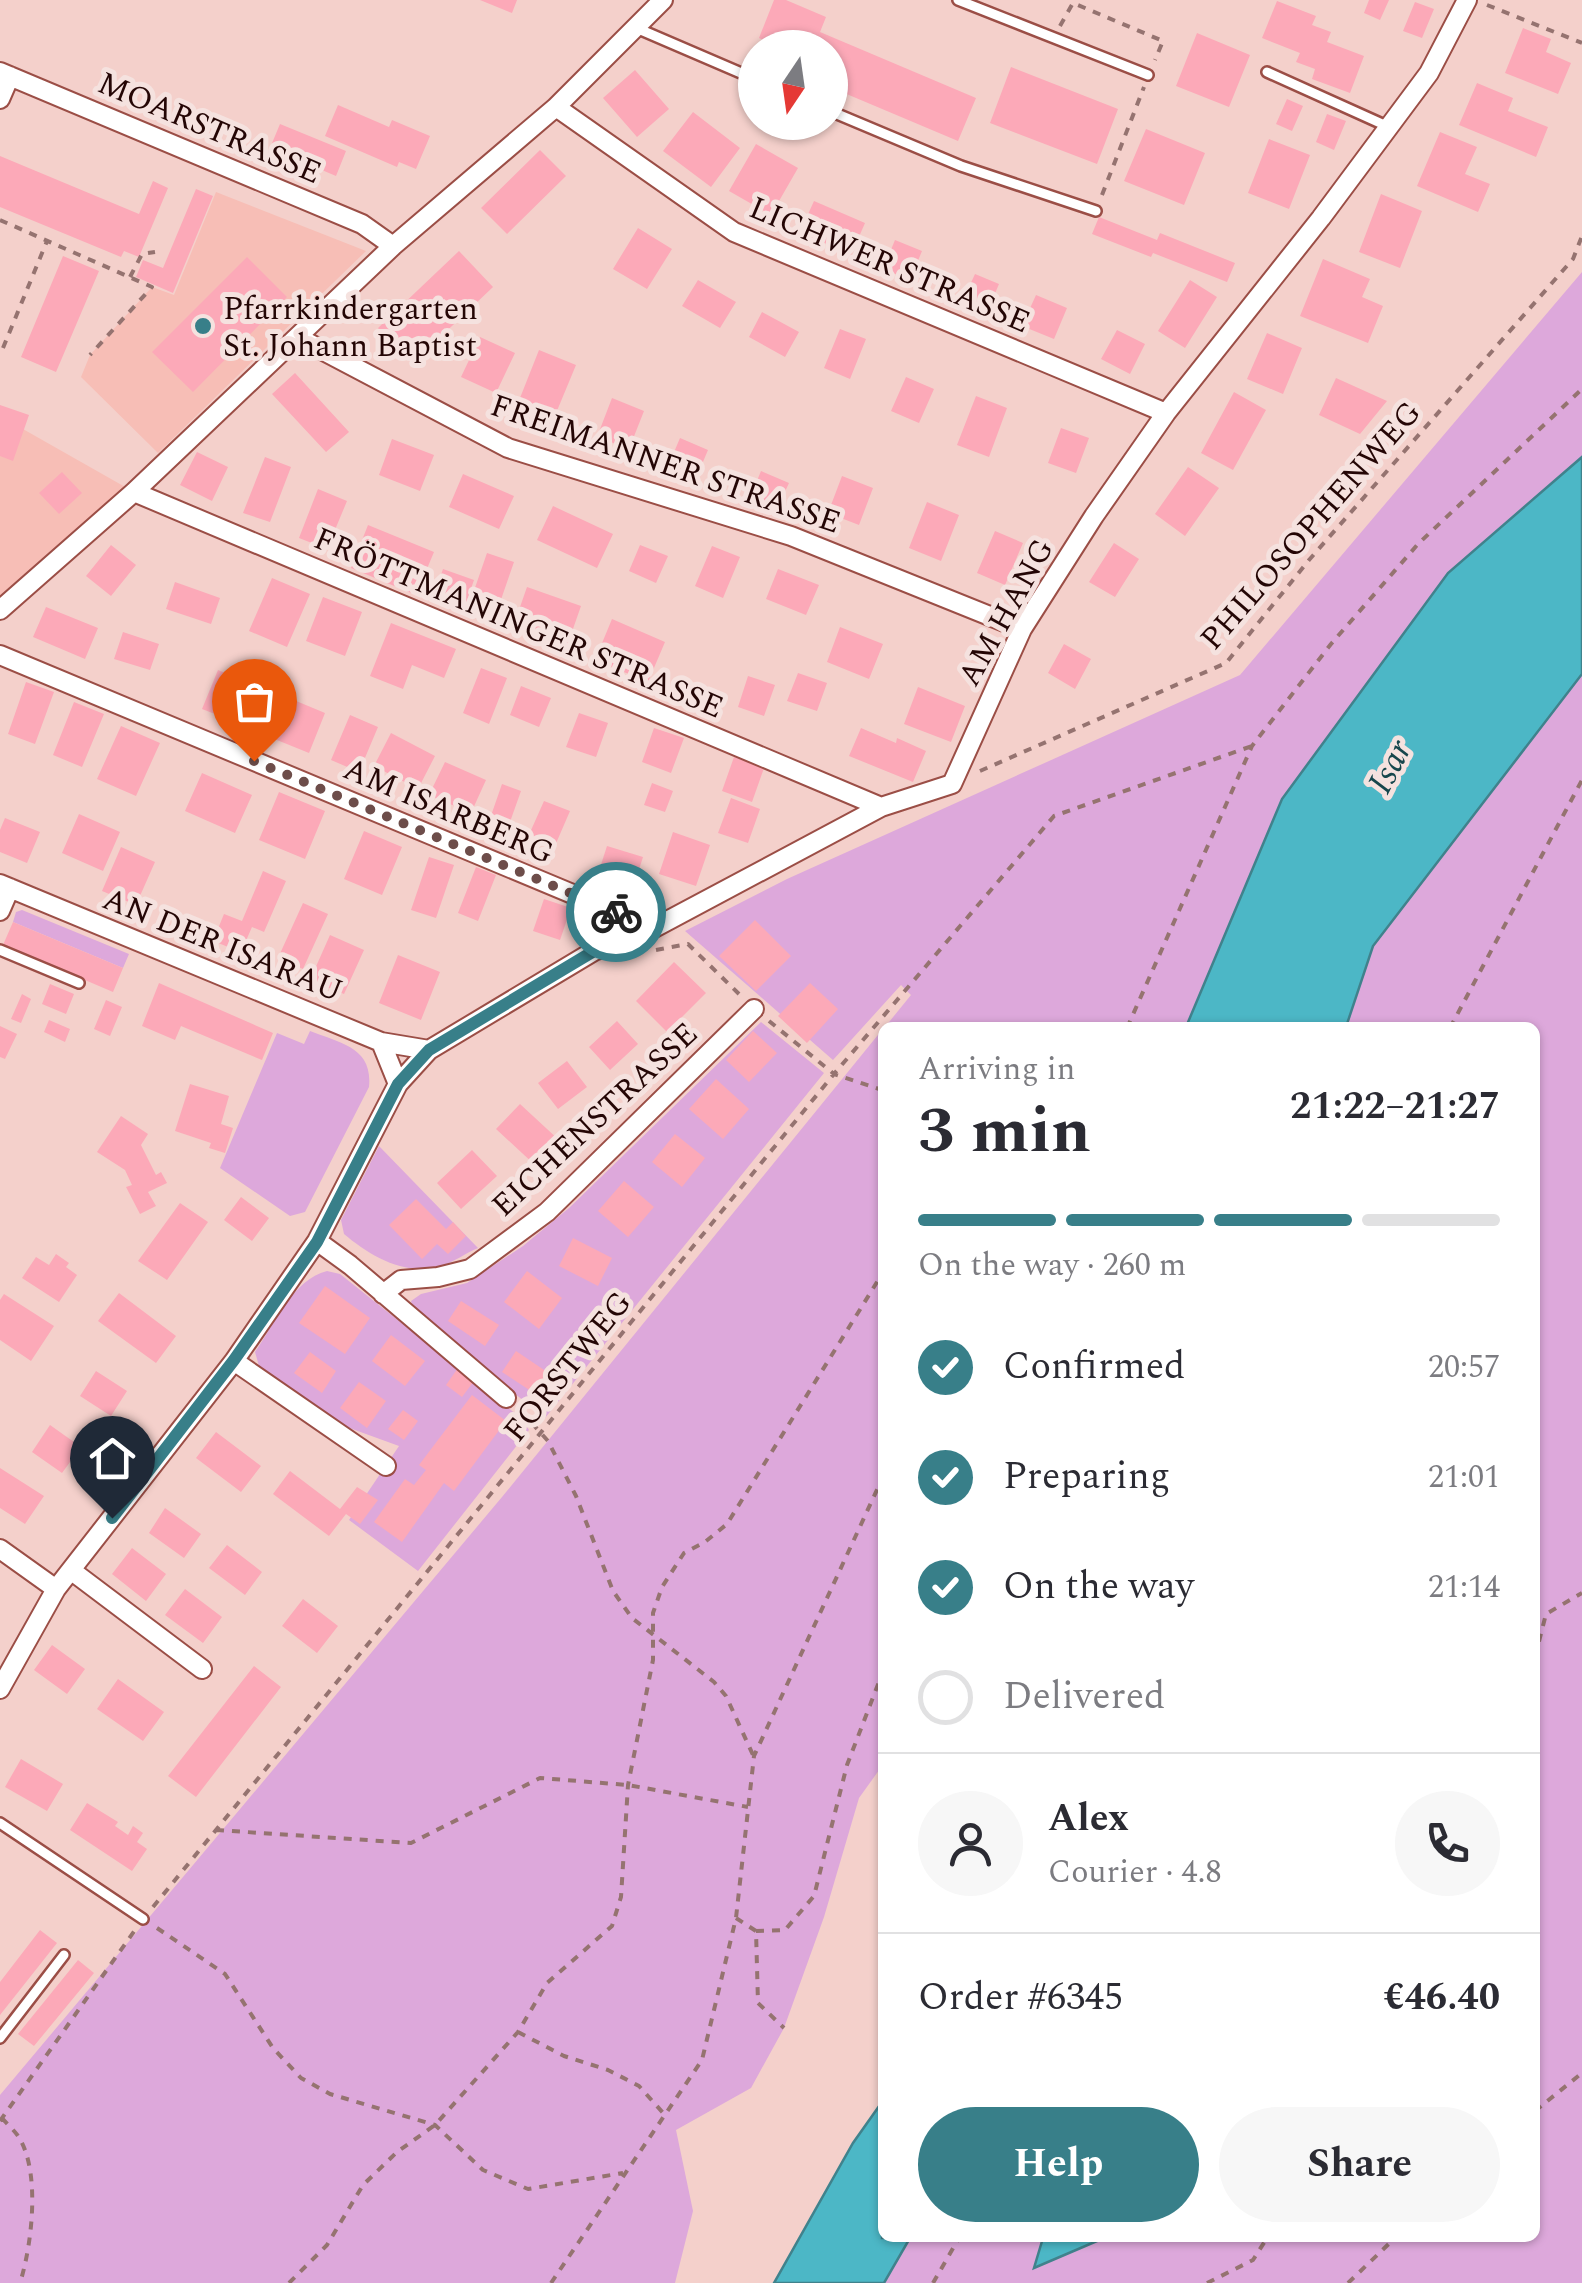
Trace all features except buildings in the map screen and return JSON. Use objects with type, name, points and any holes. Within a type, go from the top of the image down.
[{"type":"street","points":[[0,610],[134,492],[393,246],[556,107],[663,0]]},
{"type":"street","name":"AM HANG","points":[[952,784],[1022,629],[1094,516],[1166,413],[1390,127],[1428,73],[1459,2]]},
{"type":"street","points":[[0,99],[5,74]]},
{"type":"street","name":"MOARSTRASSE","points":[[5,74],[362,224],[393,246]]},
{"type":"street","name":"LICHWER STRASSE","points":[[556,107],[734,232],[1166,413]]},
{"type":"street","name":"FREIMANNER STRASSE","points":[[299,338],[508,448],[791,536],[1022,629]]},
{"type":"street","name":"FRÖTTMANINGER STRASSE","points":[[134,492],[880,807]]},
{"type":"street","name":"AM ISARBERG","points":[[0,654],[654,928]]},
{"type":"street","points":[[0,1689],[56,1590],[234,1360],[317,1242],[398,1084],[429,1050],[594,951],[654,928],[880,807],[952,784]]},
{"type":"street","points":[[0,911],[5,886]]},
{"type":"street","name":"AN DER ISARAU","points":[[5,886],[381,1042]]},
{"type":"street","name":"EICHENSTRASSE","points":[[383,1294],[401,1280],[470,1270],[547,1212],[754,1009]]},
{"type":"street","points":[[381,1042],[429,1050]]},
{"type":"street","points":[[381,1042],[398,1084]]},
{"type":"street","points":[[317,1242],[350,1265],[506,1398]]},
{"type":"street","points":[[234,1360],[386,1466]]},
{"type":"street","points":[[0,1549],[56,1590]]},
{"type":"street","points":[[72,1570],[202,1669]]},
{"type":"lane","points":[[958,0],[1148,75]]},
{"type":"lane","points":[[634,27],[738,72]]},
{"type":"lane","points":[[1266,72],[1390,127]]},
{"type":"lane","points":[[848,119],[960,166],[1096,211]]},
{"type":"lane","points":[[0,950],[79,983]]},
{"type":"lane","points":[[0,1823],[143,1919]]},
{"type":"lane","points":[[0,2038],[64,1955]]},
{"type":"path","points":[[1459,2],[1470,9],[1484,4],[1582,44]]},
{"type":"path","points":[[1053,39],[1073,3],[1163,41],[1096,211]]},
{"type":"path","points":[[0,220],[152,287],[90,356]]},
{"type":"path","name":"PHILOSOPHENWEG","points":[[952,784],[1226,663],[1310,560],[1573,258],[1582,236]]},
{"type":"path","points":[[3,348],[47,240]]},
{"type":"path","points":[[130,278],[142,254],[155,252]]},
{"type":"path","points":[[1129,1022],[1252,746],[1331,644],[1418,544],[1582,390]]},
{"type":"path","name":"FORSTWEG","points":[[878,1022],[1054,816],[1252,746]]},
{"type":"path","points":[[1453,1022],[1582,780]]},
{"type":"path","points":[[688,944],[754,1009],[834,1074],[878,1089]]},
{"type":"path","name":"FORSTWEG","points":[[1,2120],[143,1919],[878,1022]]},
{"type":"path","points":[[289,2283],[327,2245],[363,2184],[396,2152],[434,2125],[518,2032],[547,1984],[612,1926],[621,1897],[628,1785],[653,1660],[652,1613],[662,1587],[684,1553],[727,1524],[878,1280]]},
{"type":"path","points":[[506,1398],[542,1433],[576,1496],[613,1591],[632,1618],[653,1638],[691,1664],[726,1696],[754,1756]]},
{"type":"path","points":[[550,2283],[702,2060],[736,1918],[754,1756],[878,1487]]},
{"type":"path","points":[[1540,1637],[1546,1614],[1582,1593]]},
{"type":"path","points":[[736,1918],[756,1931],[785,1930],[814,1896],[842,1778],[878,1684]]},
{"type":"path","points":[[215,1830],[411,1843],[540,1778],[628,1785],[748,1807]]},
{"type":"path","points":[[143,1919],[225,1974],[273,2048],[301,2078],[330,2094],[434,2125],[483,2170],[528,2189],[623,2173]]},
{"type":"path","points":[[756,1931],[758,2003],[784,2028]]},
{"type":"path","points":[[518,2032],[564,2056],[608,2070],[639,2086],[664,2115]]},
{"type":"path","points":[[1540,2107],[1582,2073]]},
{"type":"path","points":[[1,2120],[20,2138],[33,2188],[20,2283]]},
{"type":"path","points":[[935,2282],[957,2242]]},
{"type":"path","points":[[1208,2283],[1253,2260],[1264,2242]]},
{"type":"path","points":[[1348,2283],[1391,2242]]},
{"type":"shaded area","name":"Pfarrkindergarten St. Johann Baptist","points":[[216,192],[366,251],[158,453],[81,377],[90,355],[152,287],[174,295]]},
{"type":"shaded area","points":[[1582,272],[1582,457],[1448,573],[1282,799],[1188,1022],[889,1022],[911,995],[901,985],[833,1060],[685,931],[787,879],[1240,675]]},
{"type":"shaded area","points":[[0,416],[134,492],[0,616]]},
{"type":"shaded area","points":[[1582,674],[1582,2283],[884,2283],[908,2242],[1042,2242],[1035,2268],[1095,2242],[1540,2242],[1540,1022],[1348,1022],[1373,946]]},
{"type":"shaded area","points":[[22,910],[129,954],[123,968],[13,922],[16,912]]},
{"type":"shaded area","points":[[761,1022],[824,1073],[545,1418],[414,1313],[411,1301],[421,1294],[467,1283],[523,1246],[569,1208]]},
{"type":"shaded area","points":[[310,1031],[343,1043],[360,1055],[366,1063],[369,1087],[305,1212],[290,1216],[220,1168],[277,1033],[304,1044]]},
{"type":"shaded area","points":[[878,1035],[878,1772],[859,1798],[824,1917],[784,2028],[751,2088],[676,2130],[693,2211],[675,2283],[0,2283],[0,2095],[502,1497]]},
{"type":"shaded area","points":[[379,1146],[478,1248],[441,1266],[415,1269],[377,1257],[344,1234],[341,1220]]},
{"type":"shaded area","points":[[327,1271],[340,1274],[521,1418],[529,1430],[418,1571],[349,1520],[399,1446],[344,1426],[259,1366],[255,1352],[285,1304],[304,1283]]},
{"type":"water","name":"Isar","points":[[1582,457],[1582,674],[1373,946],[1348,1022],[1188,1022],[1282,799],[1448,573]]},
{"type":"water","points":[[878,2108],[878,2242],[908,2242],[884,2283],[774,2283],[853,2143]]},
{"type":"water","points":[[1042,2242],[1095,2242],[1034,2268]]},
{"type":"way so far","points":[[254,761],[616,912]]},
{"type":"place","name":"Pfarrkindergarten St. Johann Baptist","points":[[203,326]]},
{"type":"route","points":[[112,1518],[234,1360],[317,1242],[398,1084],[429,1050],[594,951],[654,928],[616,912]]}]
